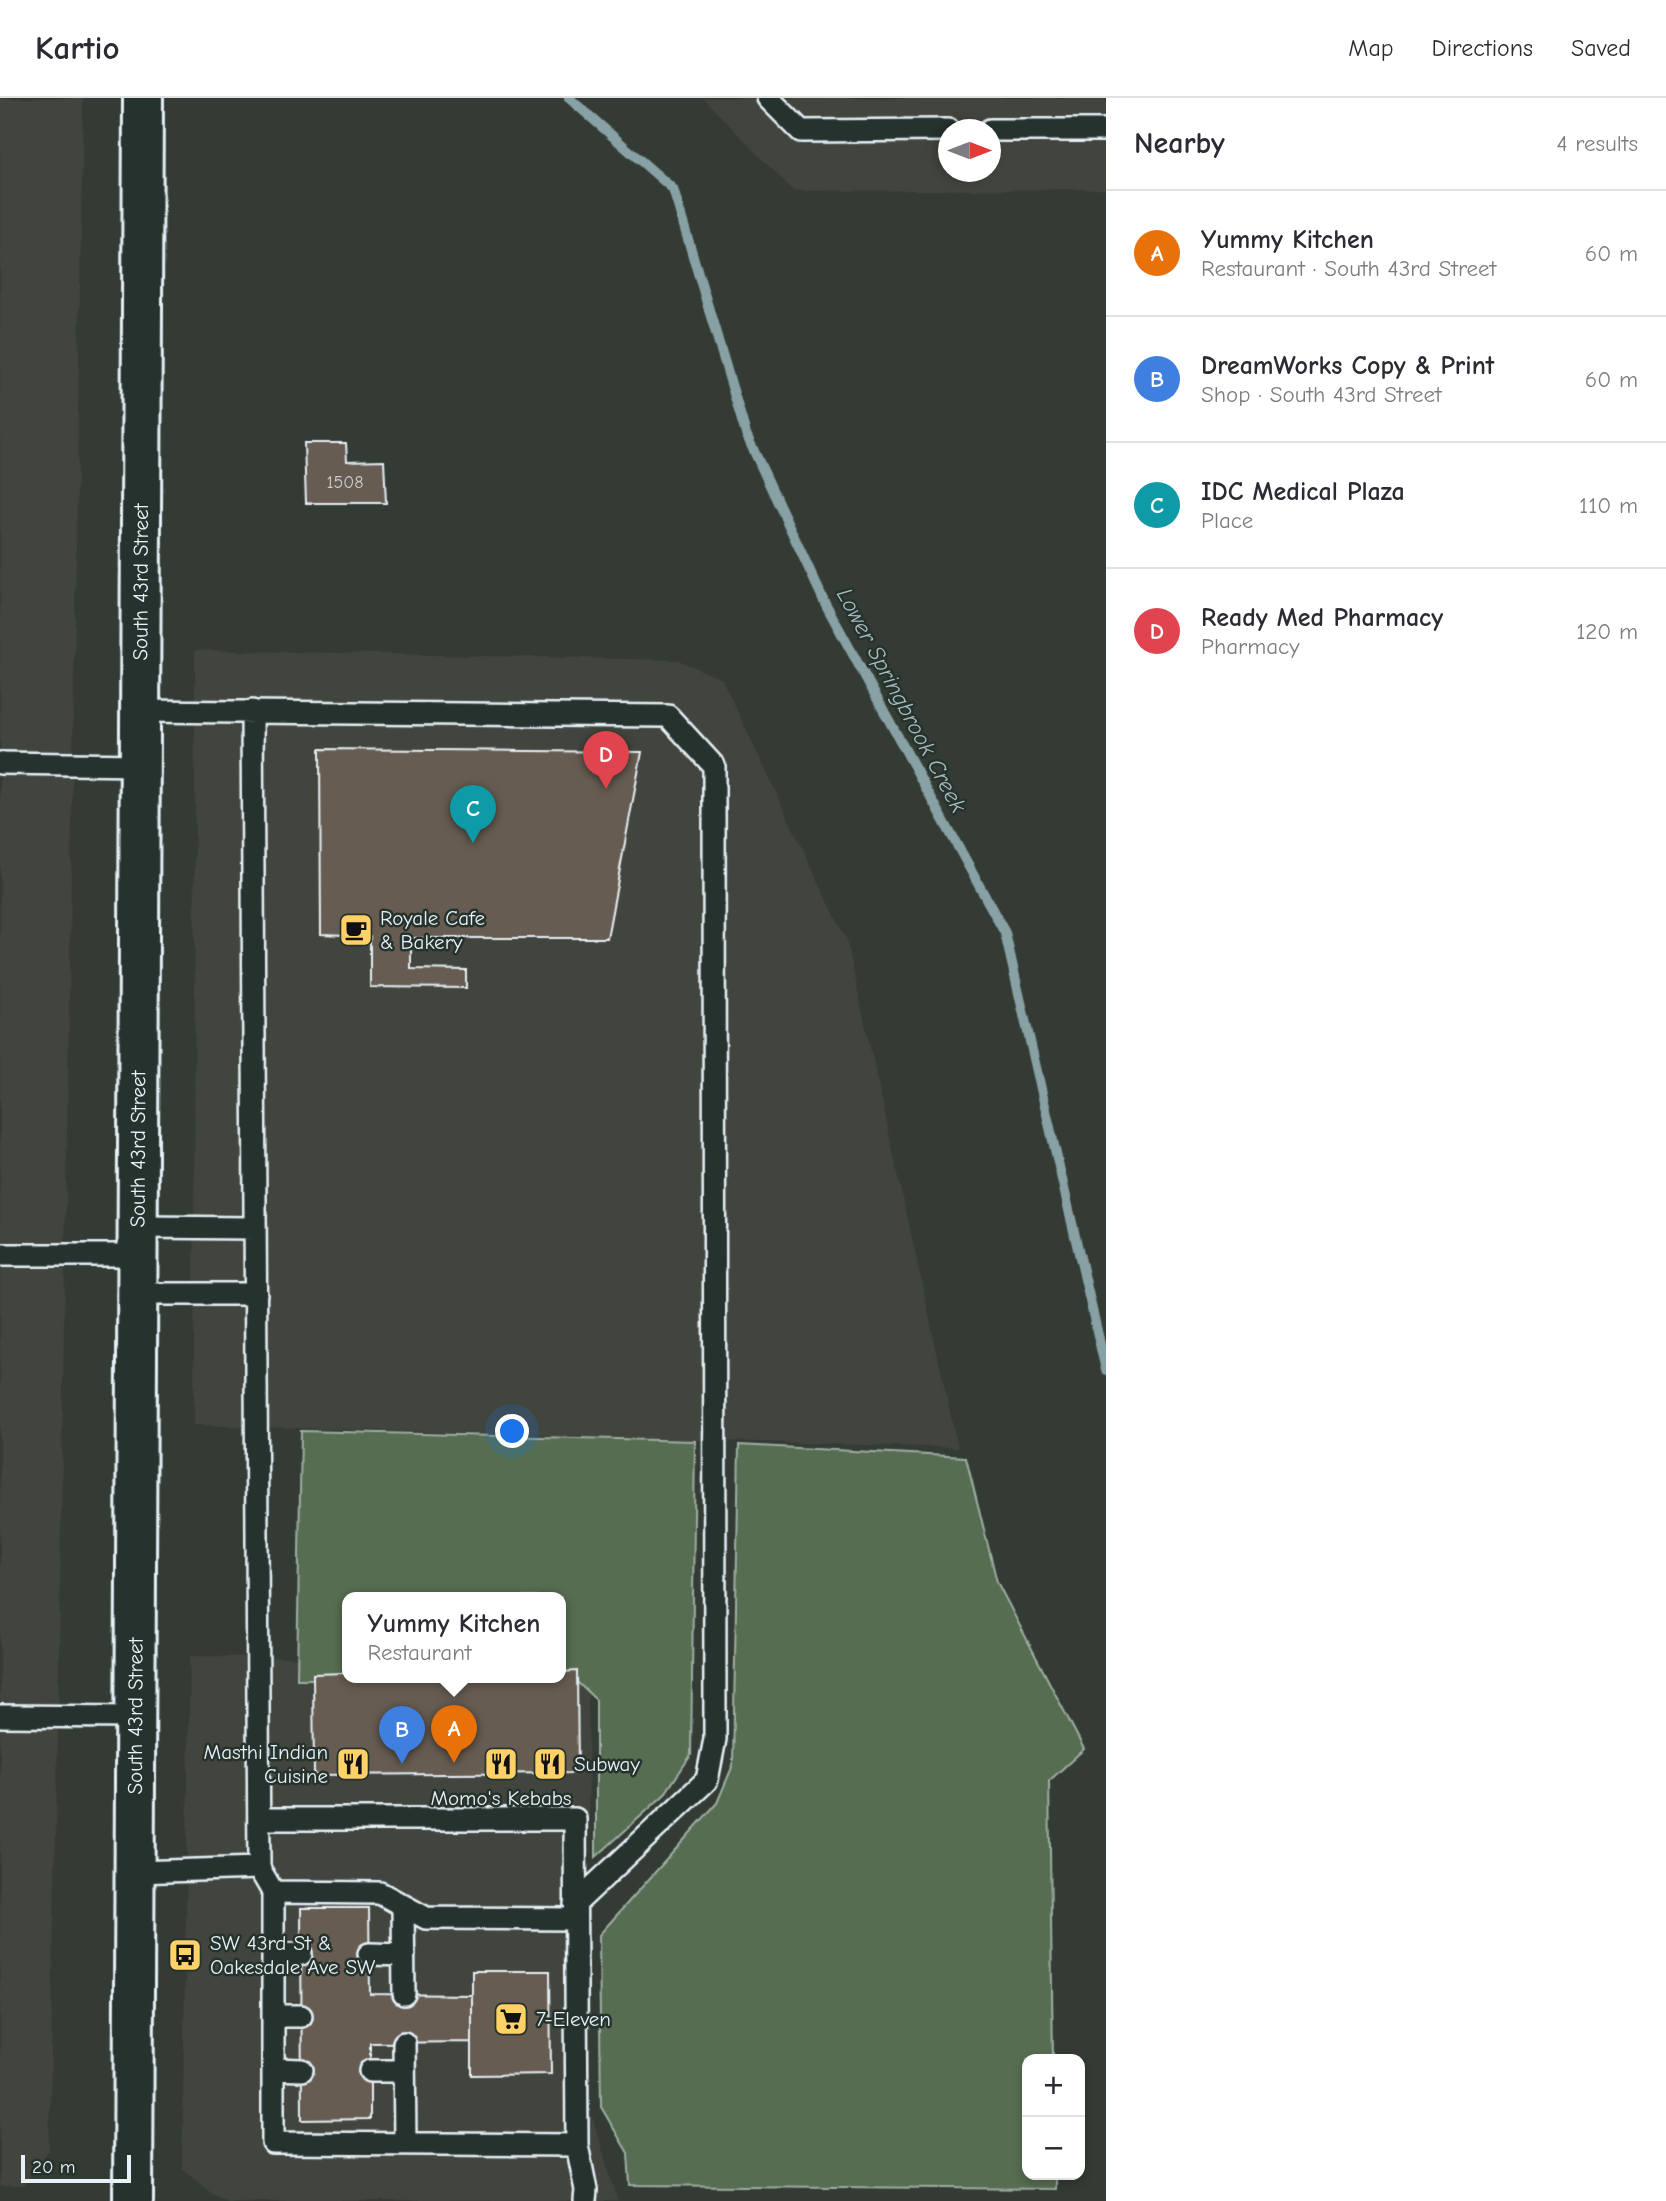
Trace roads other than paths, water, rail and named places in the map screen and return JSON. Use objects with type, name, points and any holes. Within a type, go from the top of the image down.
[{"type":"main road","name":"South 43rd Street","points":[[133,2201],[143,98]]},
{"type":"lane","points":[[768,98],[801,131],[938,130]]},
{"type":"lane","points":[[1001,130],[1106,130]]},
{"type":"lane","points":[[140,711],[668,716],[713,766],[715,1739],[707,1780],[575,1912],[426,1918],[380,1893],[273,1892]]},
{"type":"lane","points":[[253,711],[259,1868],[273,1892],[273,2143],[577,2145]]},
{"type":"lane","points":[[0,763],[139,765]]},
{"type":"lane","points":[[0,1255],[255,1228]]},
{"type":"lane","points":[[138,1294],[256,1294]]},
{"type":"lane","points":[[0,1716],[136,1717]]},
{"type":"lane","points":[[259,1819],[575,1819],[577,2145],[586,2190],[585,2201]]},
{"type":"lane","points":[[135,1872],[259,1868]]},
{"type":"lane","points":[[403,1906],[404,1994]]},
{"type":"lane","points":[[273,1955],[301,1954]]},
{"type":"lane","points":[[369,1954],[404,1955]]},
{"type":"lane","points":[[273,2016],[301,2016]]},
{"type":"lane","points":[[404,2043],[405,2143]]},
{"type":"lane","points":[[273,2069],[302,2070]]},
{"type":"lane","points":[[370,2070],[404,2071]]},
{"type":"waterway","name":"Lower Springbrook Creek","points":[[569,98],[673,189],[746,434],[825,603],[1005,933],[1106,1370]]},
{"type":"place","name":"Ready Med Pharmacy","points":[[606,789]]},
{"type":"place","name":"IDC Medical Plaza","points":[[473,843]]},
{"type":"place","name":"Royale Cafe & Bakery","points":[[356,930]]},
{"type":"place","name":"Yummy Kitchen","points":[[454,1763]]},
{"type":"place","name":"Masthi Indian Cuisine","points":[[353,1764]]},
{"type":"place","name":"DreamWorks Copy & Print","points":[[402,1764]]},
{"type":"place","name":"Momo's Kebabs","points":[[501,1764]]},
{"type":"place","name":"Subway","points":[[550,1764]]},
{"type":"place","name":"SW 43rd St & Oakesdale Ave SW","points":[[185,1955]]},
{"type":"place","name":"7-Eleven","points":[[511,2019]]}]
